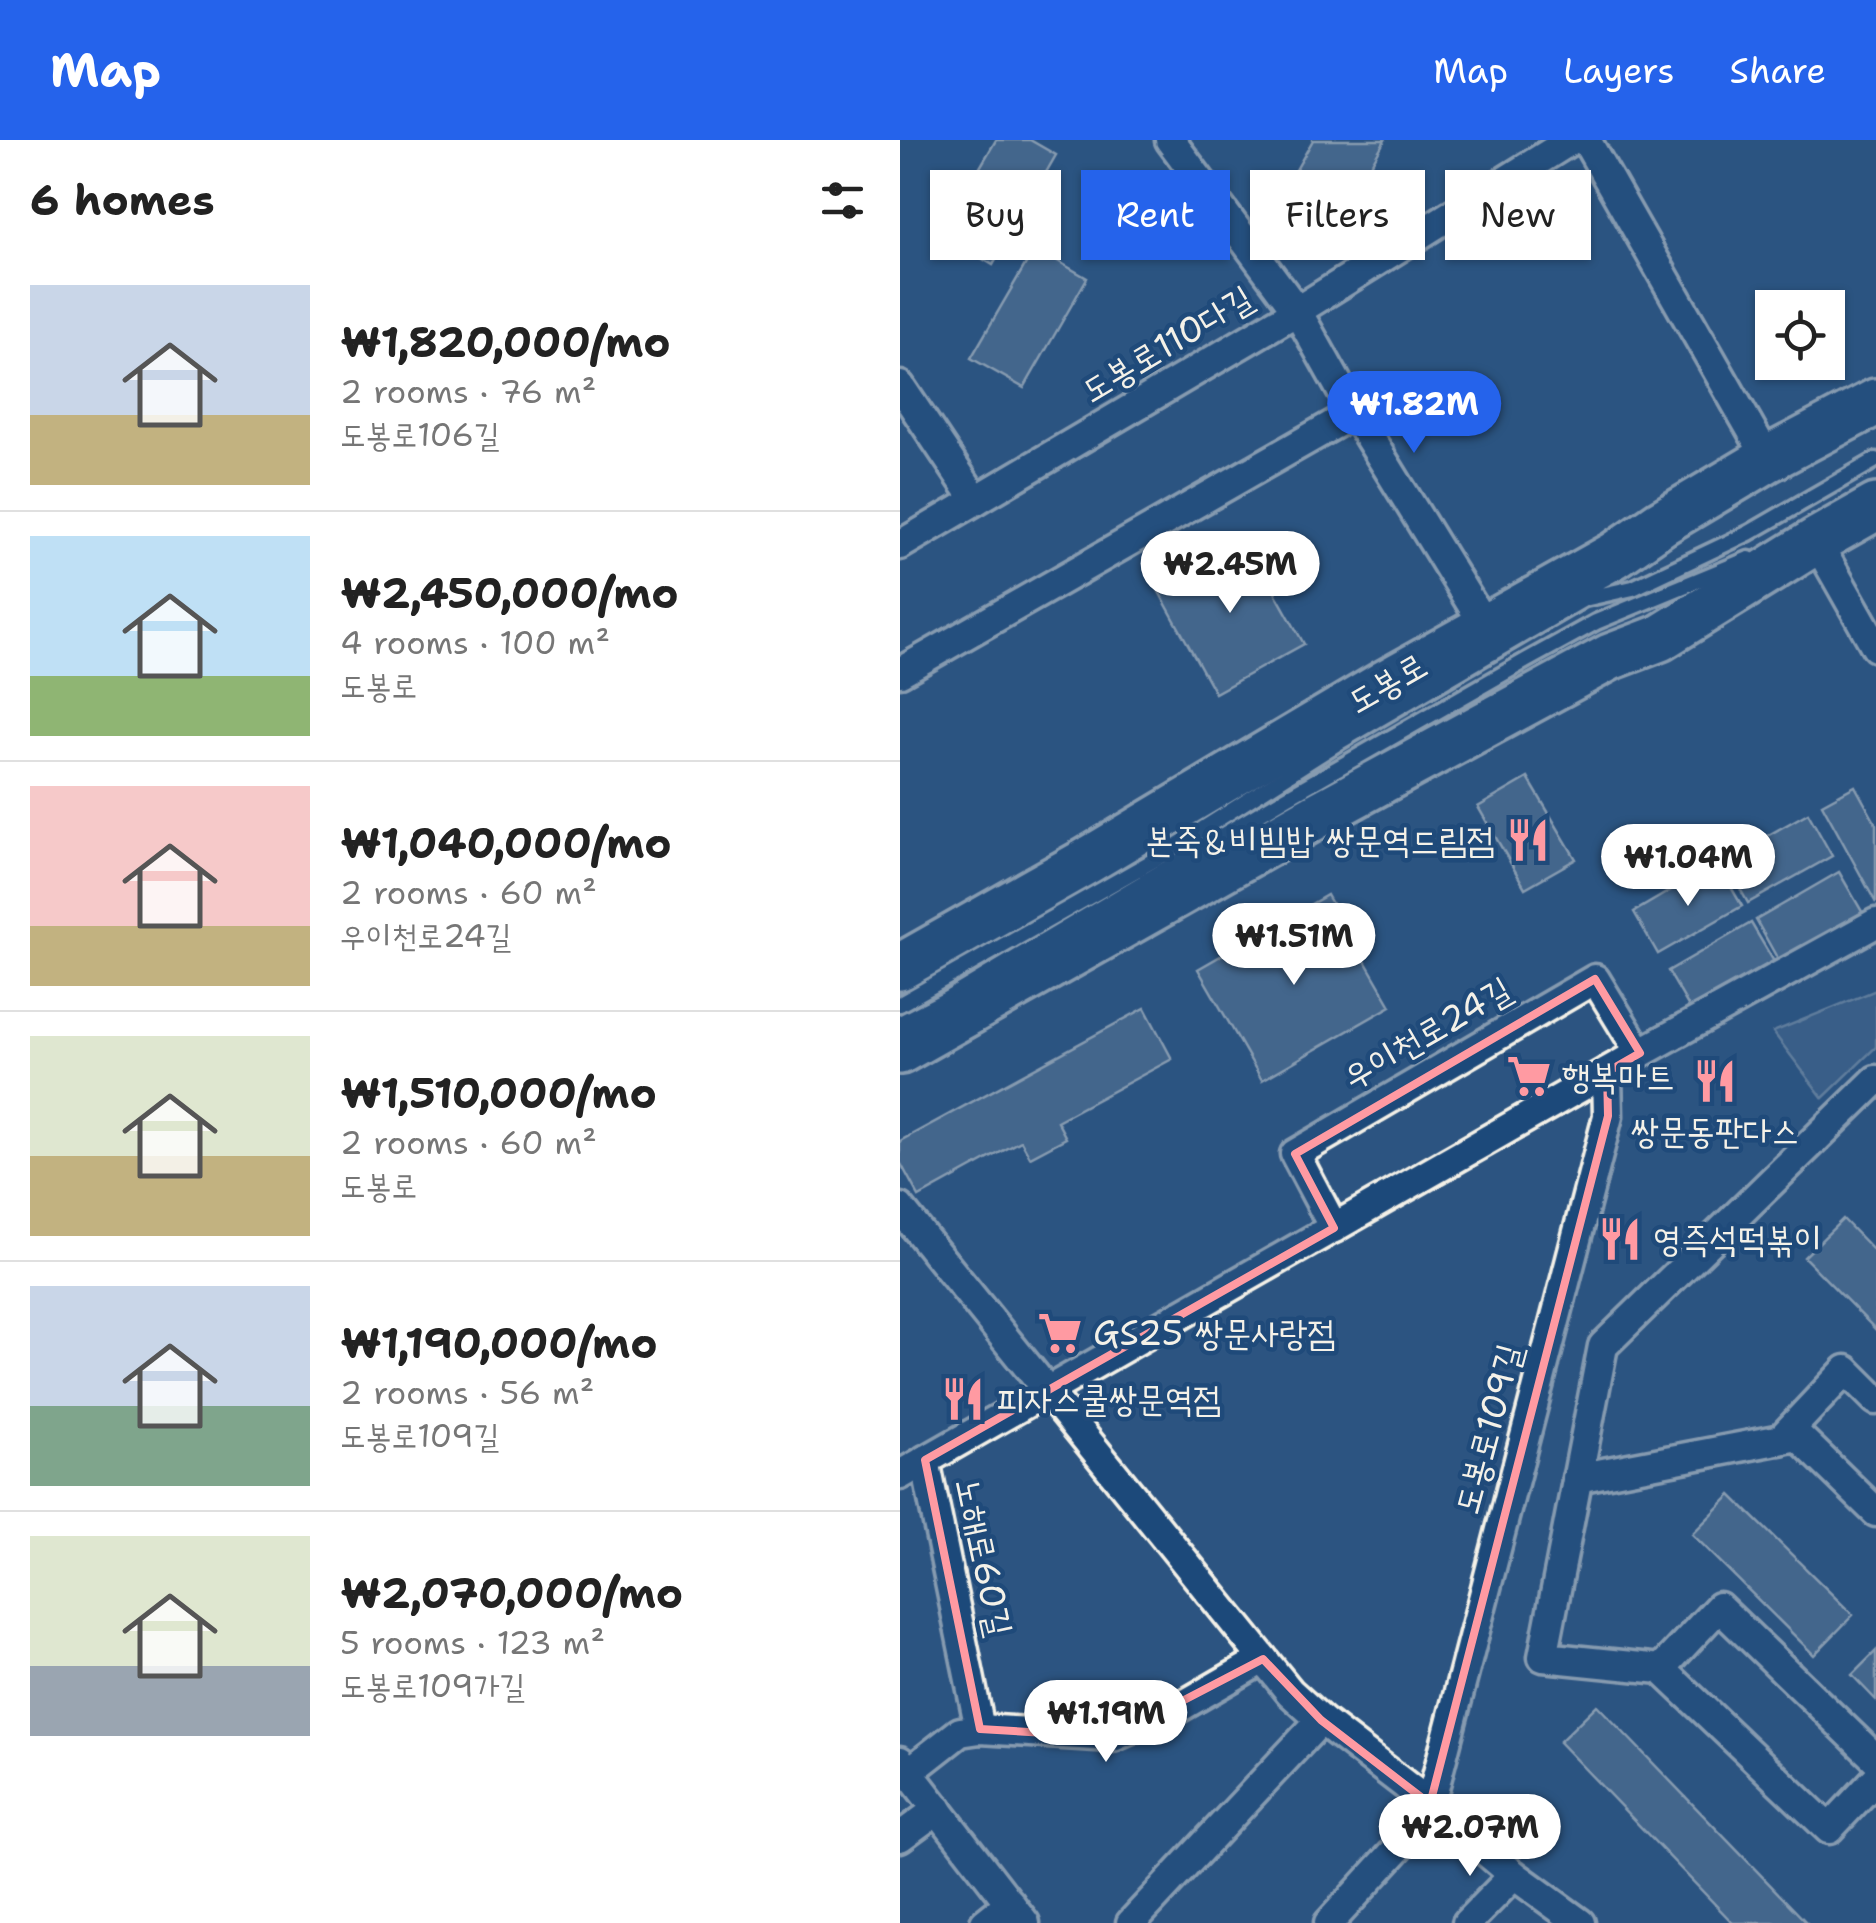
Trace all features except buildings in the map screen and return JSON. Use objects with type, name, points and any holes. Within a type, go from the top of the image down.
[{"type":"main road","name":"도봉로","points":[[900,967],[1615,554],[1768,459],[1876,402]]},
{"type":"main road","points":[[900,1051],[1318,815],[1610,657],[1660,638],[1876,507]]},
{"type":"street","points":[[1170,140],[1297,311],[1354,413],[1485,626]]},
{"type":"street","name":"도봉로110다길","points":[[900,545],[1297,311],[1571,140]]},
{"type":"street","points":[[1586,140],[1768,459]]},
{"type":"street","points":[[900,386],[976,500]]},
{"type":"street","points":[[900,672],[1354,413]]},
{"type":"street","points":[[1816,541],[1876,647]]},
{"type":"street","points":[[1049,1390],[1876,923]]},
{"type":"street","name":"우이천로24길","points":[[1334,1228],[1295,1154],[1595,979],[1640,1053]]},
{"type":"street","name":"도봉로109길","points":[[1330,1923],[1422,1823],[1430,1804],[1608,1116],[1607,1072]]},
{"type":"street","points":[[1876,1080],[1603,1346],[1543,1657],[1661,1668],[1829,1829],[1876,1779]]},
{"type":"street","points":[[900,1208],[1290,1692],[1580,1923]]},
{"type":"street","points":[[1780,1440],[1846,1370],[1876,1400]]},
{"type":"street","name":"노해로60길","points":[[900,1475],[1049,1390]]},
{"type":"street","points":[[1578,1478],[1798,1436],[1876,1512]]},
{"type":"street","name":"노해로60길","points":[[925,1460],[980,1729]]},
{"type":"street","points":[[1661,1668],[1718,1608],[1876,1759]]},
{"type":"street","points":[[985,1923],[1018,1913],[904,1766],[960,1732],[980,1729],[1113,1737],[1174,1710],[1263,1659]]},
{"type":"street","points":[[1130,1923],[1321,1720]]},
{"type":"street","points":[[900,1837],[938,1809]]},
{"type":"street","points":[[1466,1923],[1514,1874]]},
{"type":"lane","points":[[900,1004],[1154,860],[1336,744],[1584,599],[1633,588],[1749,534],[1876,460]]},
{"type":"lane","points":[[900,1023],[1526,660],[1596,622],[1758,553]]},
{"type":"highlighted area","points":[[1595,979],[1640,1053],[1607,1072],[1608,1116],[1430,1804],[1321,1720],[1263,1659],[1113,1737],[980,1729],[925,1460],[1334,1228],[1295,1154]]},
{"type":"shaded area","points":[[1876,990],[1876,1047],[1823,1098],[1773,1032]]},
{"type":"place","name":"본죽＆비빔밥 쌍문역드림점","points":[[1528,840]]},
{"type":"place","name":"행복마트","points":[[1529,1076]]},
{"type":"place","name":"쌍문동판다스","points":[[1715,1081]]},
{"type":"place","name":"영즉석떡볶이","points":[[1620,1239]]},
{"type":"place","name":"GS25 쌍문사랑점","points":[[1060,1333]]},
{"type":"place","name":"피자스쿨쌍문역점","points":[[963,1399]]}]
